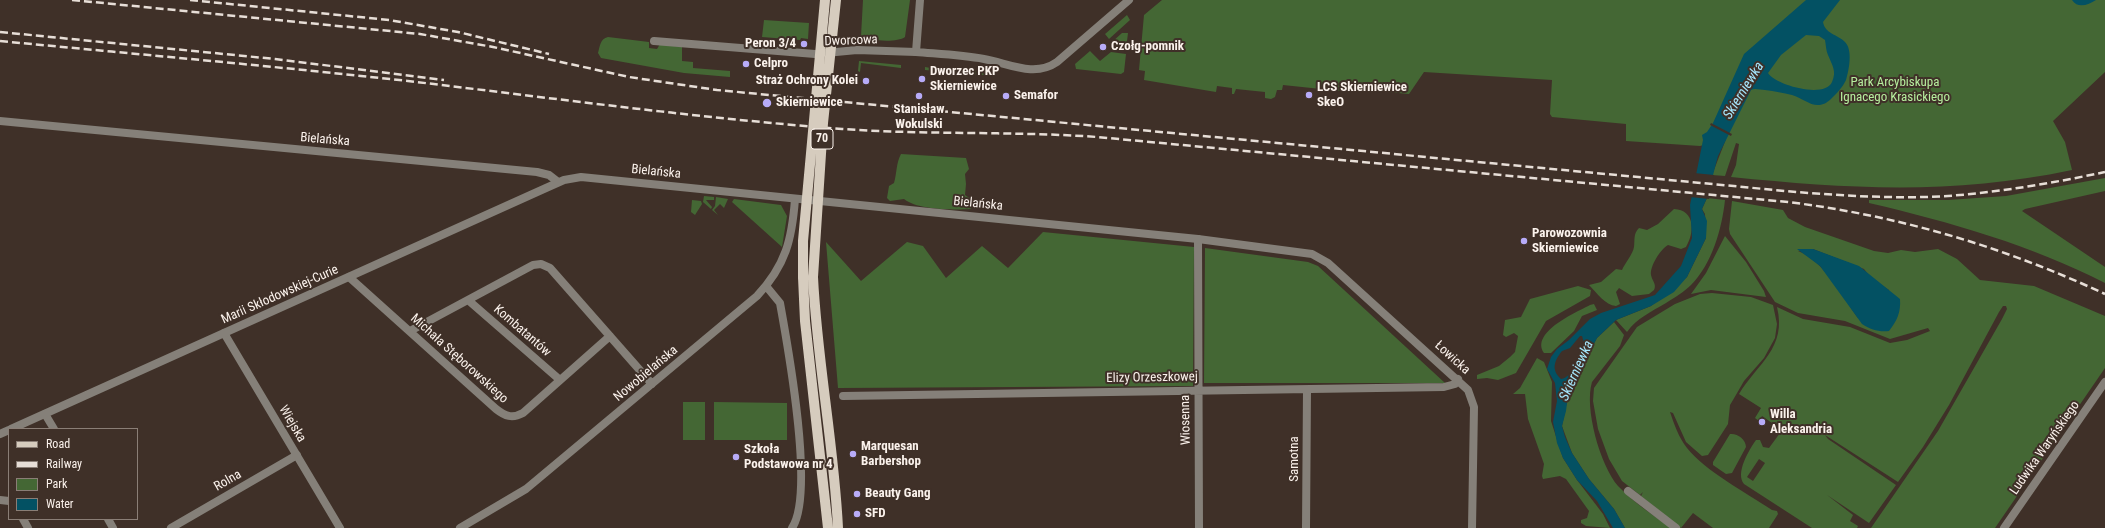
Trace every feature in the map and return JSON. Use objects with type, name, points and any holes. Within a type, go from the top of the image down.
[{"type":"main road","name":"70","points":[[825,0],[804,233],[808,277],[815,318],[833,460],[838,528]]},
{"type":"main road","name":"70","points":[[828,528],[805,321],[808,277],[836,0]]},
{"type":"street","points":[[916,52],[920,0]]},
{"type":"street","name":"Dworcowa","points":[[654,41],[815,54],[857,50],[916,52],[985,59],[1003,65],[1032,69],[1047,68],[1129,0]]},
{"type":"street","name":"Bielańska","points":[[0,121],[537,172],[549,175],[558,182],[581,177],[1198,239],[1312,254]]},
{"type":"street","name":"Marii Skłodowskiej-Curie","points":[[14,428],[558,182]]},
{"type":"street","name":"Nowobielańska","points":[[460,528],[526,489],[743,308],[766,286],[777,271],[788,249],[795,199]]},
{"type":"street","name":"Wiosenna","points":[[1198,239],[1199,528]]},
{"type":"street","name":"Łowicka","points":[[1312,254],[1328,263],[1458,379],[1468,390],[1474,407],[1472,528]]},
{"type":"street","points":[[410,331],[533,265],[541,264],[550,268],[652,384]]},
{"type":"street","name":"Michała Stęborowskiego","points":[[349,277],[496,409],[507,416],[515,417],[523,413],[610,336]]},
{"type":"street","points":[[766,286],[780,303],[801,455],[800,502],[792,528]]},
{"type":"street","name":"Kombatantów","points":[[468,300],[560,380]]},
{"type":"street","name":"Wiejska","points":[[224,333],[340,528]]},
{"type":"street","name":"Elizy Orzeszkowej","points":[[844,396],[1198,389],[1307,390],[1444,387],[1455,384],[1458,379]]},
{"type":"street","name":"Ludwika Waryńskiego","points":[[2004,528],[2105,382]]},
{"type":"street","name":"Samotna","points":[[1306,528],[1307,390]]},
{"type":"street","points":[[45,414],[53,428]]},
{"type":"street","name":"Rolna","points":[[171,528],[297,456]]},
{"type":"street","points":[[1628,491],[1676,528]]},
{"type":"green space","points":[[863,0],[910,0],[905,37],[896,40],[883,41],[861,36]]},
{"type":"green space","name":"Park Arcybiskupa Ignacego Krasickiego","points":[[1162,0],[2105,0],[2105,72],[2053,121],[2065,142],[2072,170],[2028,178],[1943,186],[1860,187],[1775,181],[1731,177],[1736,165],[1739,144],[1736,143],[1725,176],[1712,175],[1726,139],[1700,146],[1626,141],[1626,124],[1552,117],[1550,114],[1552,80],[1424,72],[1409,94],[1343,88],[1340,91],[1283,85],[1282,90],[1277,90],[1275,97],[1271,99],[1265,98],[1265,92],[1236,89],[1234,94],[1232,94],[1232,88],[1217,86],[1216,92],[1144,80],[1145,71],[1139,70],[1144,15]]},
{"type":"green space","points":[[1127,15],[1130,20],[1109,39],[1105,34]]},
{"type":"green space","points":[[764,20],[809,23],[808,39],[801,38],[800,40],[762,37]]},
{"type":"green space","points":[[1122,33],[1128,33],[1126,49],[1113,48],[1112,42]]},
{"type":"green space","points":[[608,37],[649,42],[649,48],[657,49],[660,44],[682,47],[682,61],[693,62],[693,68],[730,71],[730,77],[684,73],[601,58],[598,53],[600,45],[603,39]]},
{"type":"green space","points":[[1090,51],[1100,61],[1111,52],[1126,54],[1124,72],[1121,74],[1076,69],[1075,64]]},
{"type":"green space","points":[[859,61],[901,65],[901,68],[861,63],[860,72],[858,71]]},
{"type":"green space","points":[[925,67],[942,70],[942,68],[983,72],[984,75],[925,70]]},
{"type":"green space","points":[[901,154],[966,158],[969,169],[965,174],[965,195],[974,201],[971,209],[926,207],[910,203],[904,199],[890,201],[887,198],[889,186],[894,183],[898,161]]},
{"type":"green space","points":[[2105,178],[2105,191],[2025,209],[2022,211],[2105,267],[2105,283],[2048,257],[1990,236],[1930,218],[1869,203],[1869,200],[1948,200],[2006,196]]},
{"type":"green space","points":[[704,196],[714,197],[714,200],[706,200],[712,207],[711,209],[703,202]]},
{"type":"green space","points":[[716,197],[728,199],[724,208],[720,204],[714,210],[718,215],[712,210],[715,206]]},
{"type":"green space","points":[[1707,198],[1725,200],[1724,211],[1715,246],[1705,267],[1688,288],[1640,319],[1627,332],[1616,320],[1651,306],[1687,277],[1706,238],[1705,214],[1702,209]]},
{"type":"green space","points":[[734,199],[781,205],[787,216],[782,247],[732,202]]},
{"type":"green space","points":[[692,200],[701,201],[702,204],[695,215],[691,212]]},
{"type":"green space","points":[[1732,201],[1783,210],[1788,218],[1805,227],[1874,251],[1888,253],[1901,250],[1915,252],[1938,249],[1957,259],[1980,280],[2034,286],[2105,316],[2105,368],[1995,528],[1871,528],[1938,431],[2002,319],[2007,309],[2006,306],[2003,306],[1949,405],[1923,447],[1898,482],[1825,435],[1828,439],[1896,485],[1869,523],[1827,495],[1853,515],[1850,521],[1858,526],[1857,528],[1812,528],[1744,484],[1741,474],[1744,462],[1756,440],[1760,440],[1763,447],[1769,448],[1780,433],[1770,426],[1772,423],[1762,416],[1759,421],[1755,418],[1761,408],[1739,394],[1769,354],[1774,344],[1778,334],[1779,321],[1777,307],[1803,319],[1850,327],[1890,343],[1907,340],[1930,331],[1928,328],[1890,339],[1845,321],[1798,313],[1775,302],[1730,234],[1729,229]],"holes":[[[1813,249],[1864,269],[1871,278],[1889,290],[1858,318],[1832,280],[1816,262],[1798,251]],[[1759,459],[1765,463],[1753,481],[1747,477]]]},
{"type":"green space","points":[[1674,209],[1681,210],[1686,213],[1691,223],[1691,235],[1686,247],[1681,249],[1668,245],[1659,254],[1651,271],[1655,286],[1654,290],[1649,294],[1632,296],[1619,288],[1616,292],[1620,304],[1616,306],[1605,301],[1589,285],[1601,282],[1616,269],[1622,270],[1631,256],[1637,230],[1639,228],[1647,230],[1658,224]]},
{"type":"green space","points":[[1043,232],[1194,247],[1193,386],[838,388],[826,242],[861,281],[907,242],[923,246],[946,278],[982,246],[1008,268]]},
{"type":"green space","points":[[1725,236],[1746,262],[1764,291],[1766,297],[1711,290],[1691,294],[1706,273]]},
{"type":"green space","points":[[1205,248],[1308,262],[1318,266],[1445,383],[1204,383]]},
{"type":"green space","points":[[1578,286],[1591,290],[1590,296],[1546,321],[1516,373],[1498,380],[1487,378],[1477,379],[1477,375],[1499,366],[1515,352],[1518,336],[1514,333],[1506,337],[1503,335],[1505,320],[1521,317],[1530,299]]},
{"type":"green space","points":[[1712,293],[1751,297],[1773,305],[1777,324],[1775,338],[1764,358],[1744,381],[1730,405],[1728,424],[1708,455],[1702,456],[1686,442],[1673,413],[1670,412],[1682,440],[1695,457],[1727,481],[1772,510],[1777,511],[1778,514],[1769,528],[1713,528],[1693,513],[1681,528],[1641,496],[1643,492],[1640,495],[1622,481],[1609,459],[1598,429],[1593,401],[1594,388],[1637,327],[1675,304],[1700,294]]},
{"type":"green space","points":[[1594,304],[1597,310],[1582,316],[1574,331],[1551,353],[1544,353],[1541,345],[1543,338],[1549,330],[1566,318]]},
{"type":"green space","points":[[1614,322],[1624,335],[1620,346],[1592,382],[1590,393],[1590,406],[1595,436],[1605,465],[1611,477],[1618,486],[1637,503],[1671,528],[1625,528],[1614,509],[1589,479],[1572,453],[1562,426],[1570,387],[1597,338]]},
{"type":"green space","points":[[1537,358],[1544,362],[1552,382],[1551,421],[1563,458],[1577,480],[1603,514],[1610,528],[1586,526],[1581,523],[1581,520],[1587,518],[1589,511],[1566,479],[1560,476],[1543,479],[1544,464],[1528,419],[1525,394],[1513,394],[1520,388]]},
{"type":"green space","points":[[683,402],[705,402],[705,440],[683,440]]},
{"type":"green space","points":[[714,402],[787,403],[787,440],[714,440]]},
{"type":"green space","points":[[1730,434],[1735,434],[1741,437],[1746,444],[1746,447],[1732,473],[1726,474],[1713,465],[1713,462]]},
{"type":"water","name":"Skierniewka","points":[[1806,0],[1840,0],[1823,22],[1826,29],[1842,39],[1849,50],[1849,66],[1846,80],[1843,85],[1831,99],[1821,105],[1811,104],[1792,95],[1758,89],[1751,90],[1718,156],[1707,198],[1702,209],[1707,221],[1706,238],[1687,277],[1674,292],[1651,306],[1616,320],[1597,338],[1568,395],[1562,426],[1565,437],[1572,453],[1589,479],[1614,509],[1625,528],[1613,528],[1597,501],[1577,480],[1563,458],[1557,443],[1553,422],[1557,401],[1555,383],[1547,369],[1551,357],[1557,349],[1569,340],[1590,319],[1601,313],[1655,295],[1681,266],[1692,238],[1690,205],[1703,140],[1702,135],[1707,132],[1713,123],[1744,54]],"holes":[[[1806,35],[1819,36],[1825,40],[1827,52],[1834,71],[1832,82],[1828,87],[1811,90],[1789,86],[1772,78],[1768,73],[1781,55]],[[1580,336],[1582,336],[1585,346],[1576,366],[1569,374],[1561,379],[1555,369],[1557,358],[1562,351],[1570,348]]]},
{"type":"water","points":[[2072,0],[2096,0],[2086,5],[2080,5],[2074,3]]},
{"type":"water","points":[[1797,249],[1813,249],[1859,266],[1900,299],[1898,316],[1889,331],[1875,330],[1862,324],[1820,266]]},
{"type":"pier","points":[[1711,123],[1732,134],[1731,136],[1710,125]]},
{"type":"pier","points":[[1694,173],[1714,175],[1709,199],[1690,197]]},
{"type":"railway","points":[[72,0],[420,34],[493,47],[629,77],[717,90],[1796,192],[1872,197],[1948,196],[2027,187],[2105,172]]},
{"type":"railway","points":[[190,0],[389,20],[458,32],[549,54]]},
{"type":"railway","points":[[0,32],[275,59],[444,80]]},
{"type":"railway","points":[[0,41],[408,81],[570,101],[842,129],[1097,137],[1788,202],[1871,216],[1951,236],[2029,262],[2105,294]]},
{"type":"place","name":"Peron 3/4","points":[[804,44]]},
{"type":"place","name":"Czołg-pomnik","points":[[1103,47]]},
{"type":"place","name":"Celpro","points":[[746,64]]},
{"type":"place","name":"Dworzec PKP Skierniewice","points":[[922,79]]},
{"type":"place","name":"Straż Ochrony Kolei","points":[[866,81]]},
{"type":"place","name":"LCS Skierniewice SkeO","points":[[1309,95]]},
{"type":"place","name":"Stanisław Wokulski","points":[[919,96]]},
{"type":"place","name":"Semafor","points":[[1006,96]]},
{"type":"place","name":"Skierniewice","points":[[767,103]]},
{"type":"place","name":"Parowozownia Skierniewice","points":[[1524,241]]},
{"type":"place","name":"Willa Aleksandria","points":[[1762,422]]},
{"type":"place","name":"Marquesan Barbershop","points":[[853,454]]},
{"type":"place","name":"Szkoła Podstawowa nr 4","points":[[736,457]]},
{"type":"place","name":"Beauty Gang","points":[[857,494]]},
{"type":"place","name":"SFD","points":[[857,514]]}]
